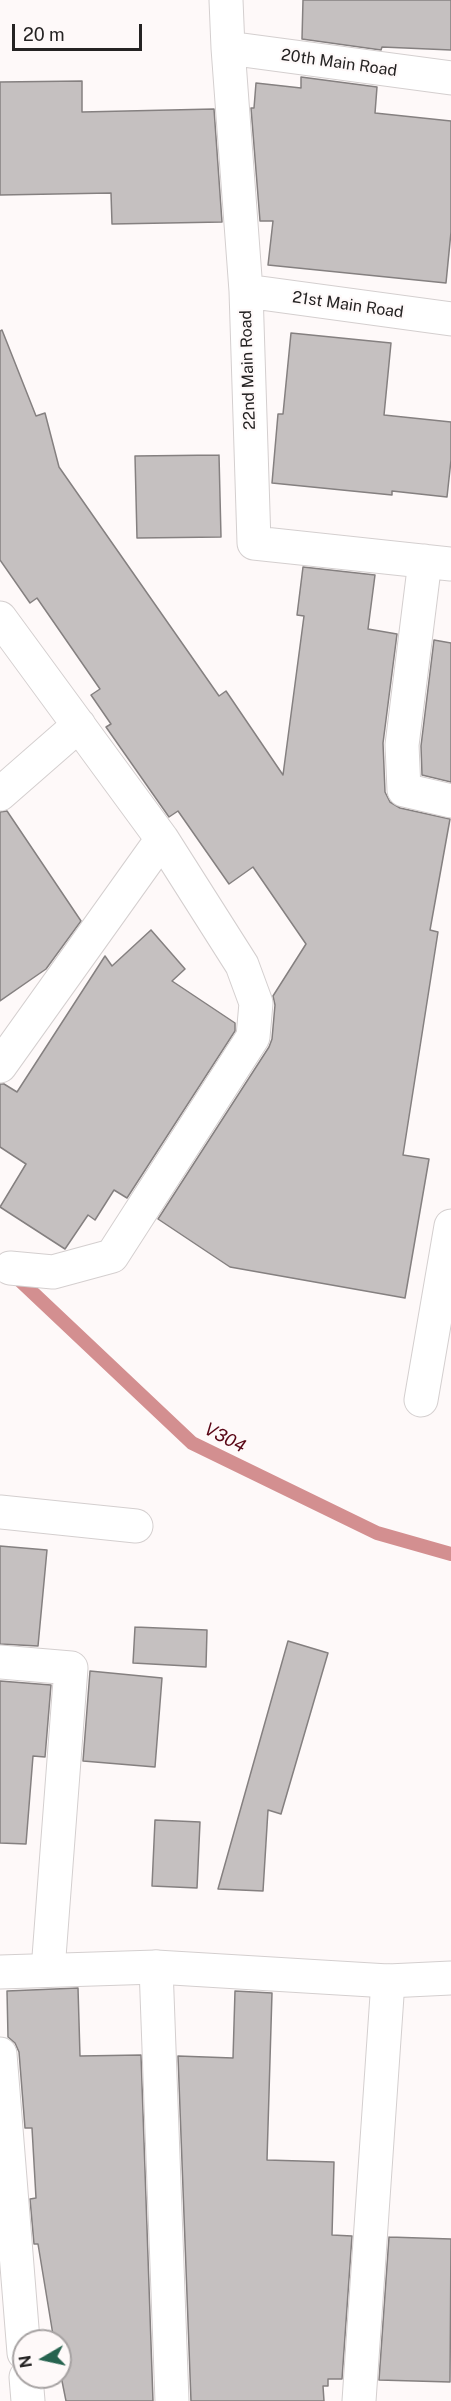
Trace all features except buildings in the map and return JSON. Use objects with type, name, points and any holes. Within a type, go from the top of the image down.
[{"type":"street","name":"22nd Main Road","points":[[226,0],[246,291],[254,543],[438,563]]},
{"type":"street","name":"20th Main Road","points":[[228,48],[451,78]]},
{"type":"street","name":"21st Main Road","points":[[246,291],[451,319]]},
{"type":"street","points":[[438,563],[402,745],[404,789],[451,801]]},
{"type":"street","points":[[0,618],[162,838],[242,965],[256,1003],[253,1037],[112,1256],[53,1272],[10,1268]]},
{"type":"street","points":[[0,794],[79,725]]},
{"type":"street","points":[[0,1066],[162,838]]},
{"type":"street","points":[[421,1400],[451,1226]]},
{"type":"street","points":[[0,1512],[135,1526]]},
{"type":"street","points":[[0,1662],[71,1668],[48,1970]]},
{"type":"street","points":[[156,1967],[172,2401]]},
{"type":"street","points":[[0,1972],[156,1967],[388,1982],[451,1978]]},
{"type":"street","points":[[359,2401],[388,1982]]},
{"type":"street","points":[[0,2055],[22,2329]]},
{"type":"waterway","name":"V304","points":[[12,1273],[192,1443],[377,1533],[451,1554]]}]
